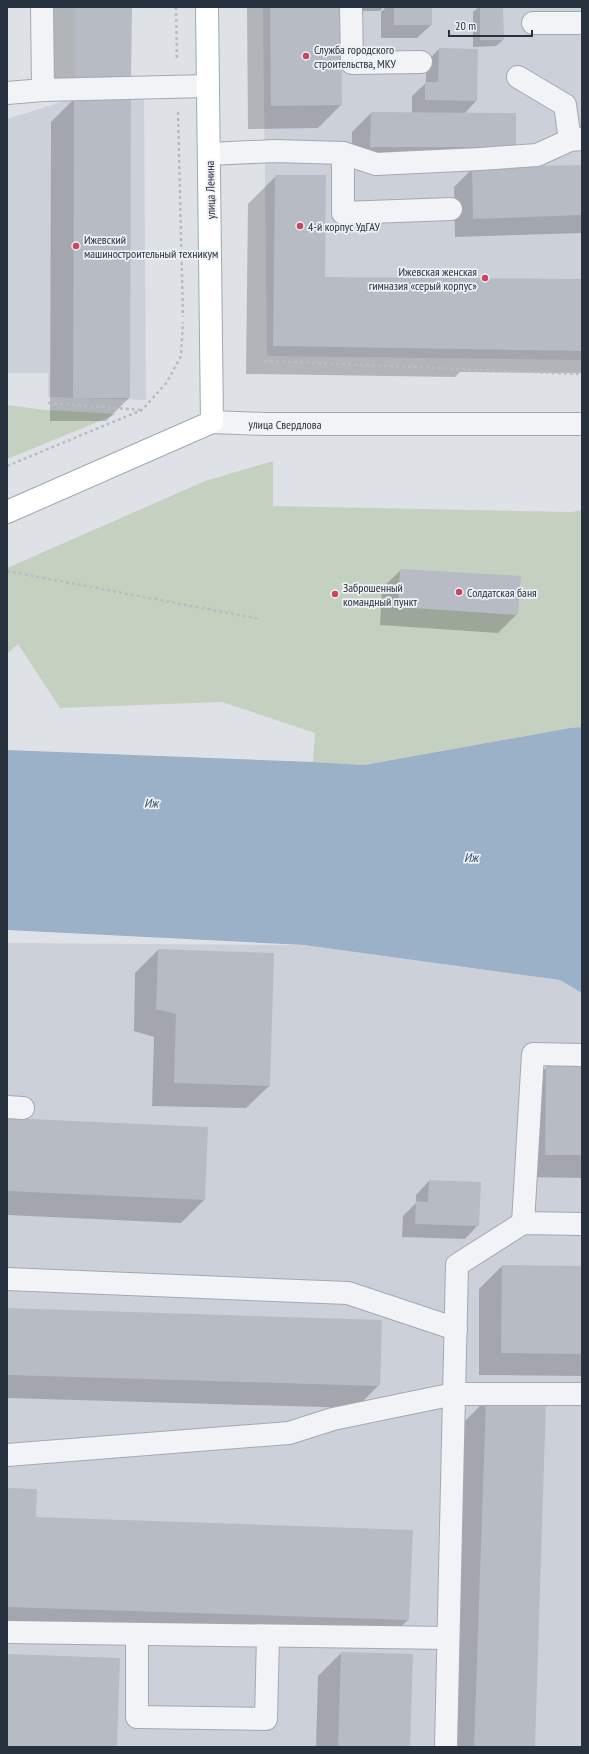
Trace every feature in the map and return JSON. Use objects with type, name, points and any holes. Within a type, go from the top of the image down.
[{"type":"main road","name":"улица Ленина","points":[[207,7],[212,422]]},
{"type":"main road","name":"улица Свердлова","points":[[7,512],[212,422]]},
{"type":"street","points":[[42,7],[43,90]]},
{"type":"street","points":[[351,7],[352,63],[421,62]]},
{"type":"street","points":[[533,23],[582,23]]},
{"type":"street","points":[[209,154],[275,151],[343,153],[376,164],[537,156],[576,140],[565,105],[518,77]]},
{"type":"street","points":[[7,93],[43,90],[208,86]]},
{"type":"street","points":[[343,153],[343,213],[450,209]]},
{"type":"street","name":"улица Свердлова","points":[[212,422],[265,424],[582,424]]},
{"type":"street","points":[[523,1223],[532,1054],[582,1055]]},
{"type":"street","points":[[446,1747],[457,1265],[523,1223],[582,1224]]},
{"type":"street","points":[[7,1279],[348,1293],[456,1329]]},
{"type":"street","points":[[7,1455],[289,1433],[333,1419],[454,1394],[582,1394]]},
{"type":"street","points":[[7,1632],[448,1638]]},
{"type":"street","points":[[137,1634],[137,1717],[266,1719],[268,1636]]},
{"type":"path","points":[[7,466],[142,410],[167,382],[181,356],[183,322],[176,7]]},
{"type":"path","points":[[264,361],[582,374]]},
{"type":"path","points":[[48,403],[142,410]]},
{"type":"path","points":[[7,571],[260,619]]},
{"type":"shaded area","points":[[263,7],[582,7],[582,360],[267,356]]},
{"type":"shaded area","name":"Ижевский машиностроительный техникум","points":[[74,98],[144,99],[146,400],[48,397],[48,373],[7,373],[7,119]]},
{"type":"shaded area","points":[[7,943],[304,945],[560,980],[582,993],[582,1747],[7,1747]]},
{"type":"green space","points":[[7,405],[46,410],[117,414],[7,459]]},
{"type":"green space","points":[[273,461],[273,506],[572,512],[582,510],[582,727],[364,765],[313,762],[315,733],[222,702],[60,708],[18,644],[7,654],[7,568],[205,481]]},
{"type":"water","name":"Иж","points":[[582,727],[582,993],[560,980],[304,945],[7,930],[7,750],[364,765]]},
{"type":"building","points":[[75,7],[132,7],[131,78],[75,79]]},
{"type":"building","name":"Служба городского строительства, МКУ","points":[[270,7],[341,7],[342,105],[271,106]]},
{"type":"building","points":[[394,7],[432,7],[432,25],[394,25]]},
{"type":"building","points":[[480,7],[503,7],[504,40],[480,40]]},
{"type":"building","points":[[439,48],[478,49],[477,101],[425,100],[425,82],[438,82]]},
{"type":"building","points":[[74,98],[131,99],[130,398],[73,398]]},
{"type":"building","points":[[371,112],[516,113],[516,147],[370,147]]},
{"type":"building","points":[[582,165],[582,215],[473,219],[472,167]]},
{"type":"building","name":"4-й корпус УдГАУ","points":[[275,175],[326,175],[325,277],[582,279],[582,351],[273,346]]},
{"type":"building","name":"Солдатская баня","points":[[400,569],[521,576],[518,615],[398,607]]},
{"type":"building","points":[[158,949],[274,953],[270,1086],[174,1083],[176,1014],[156,1009]]},
{"type":"building","points":[[546,1066],[582,1066],[582,1155],[545,1155]]},
{"type":"building","points":[[7,1118],[208,1127],[205,1200],[7,1191]]},
{"type":"building","points":[[429,1180],[481,1182],[479,1226],[415,1224],[416,1201],[428,1202]]},
{"type":"building","points":[[502,1265],[582,1266],[582,1354],[501,1353]]},
{"type":"building","points":[[7,1308],[382,1320],[380,1386],[7,1375]]},
{"type":"building","points":[[486,1399],[546,1401],[535,1747],[474,1747]]},
{"type":"building","points":[[7,1488],[37,1489],[36,1517],[413,1530],[409,1620],[7,1607]]},
{"type":"building","points":[[341,1652],[413,1654],[410,1747],[338,1747]]},
{"type":"building","points":[[7,1654],[120,1658],[117,1747],[7,1747]]},
{"type":"place","name":"Служба городского строительства, МКУ","points":[[306,56]]},
{"type":"place","name":"4-й корпус УдГАУ","points":[[300,226]]},
{"type":"place","name":"Ижевский машиностроительный техникум","points":[[76,246]]},
{"type":"place","name":"Ижевская женская гимназия «серый корпус»","points":[[485,278]]},
{"type":"place","name":"Солдатская баня","points":[[459,592]]},
{"type":"place","name":"Заброшенный командный пункт","points":[[335,594]]}]
